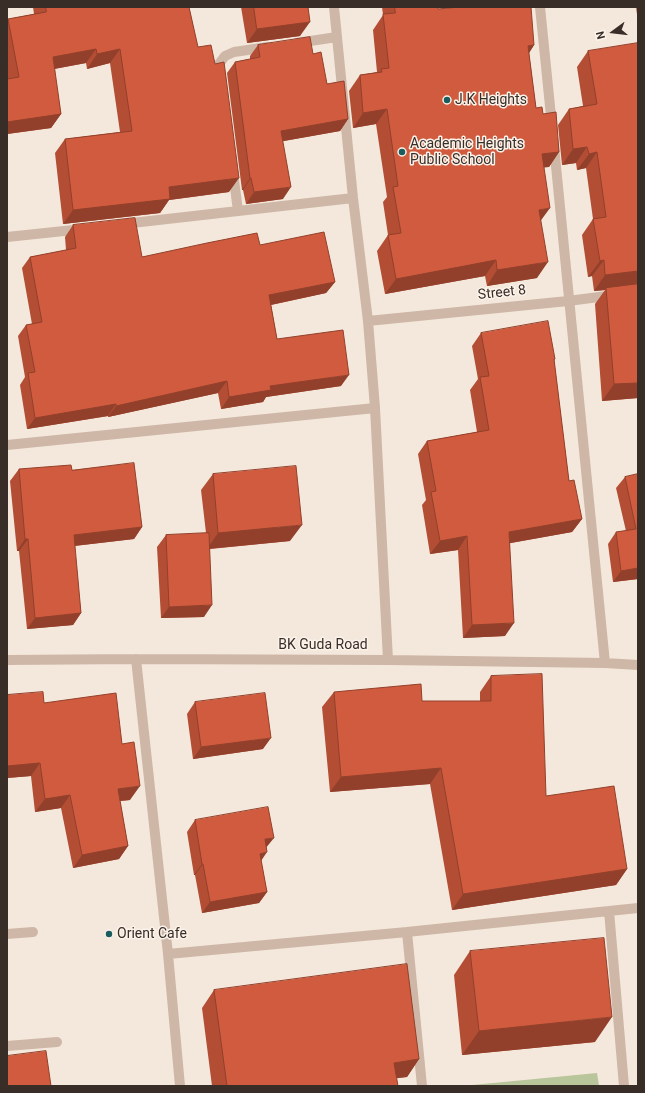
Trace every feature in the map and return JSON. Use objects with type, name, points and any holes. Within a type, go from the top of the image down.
[{"type":"street","points":[[334,7],[353,198],[368,320],[375,408],[388,660]]},
{"type":"street","points":[[540,7],[605,663]]},
{"type":"street","points":[[222,88],[220,64],[226,56],[234,52],[337,37]]},
{"type":"street","points":[[232,165],[238,211]]},
{"type":"street","points":[[115,225],[353,198]]},
{"type":"street","points":[[7,237],[92,228]]},
{"type":"street","name":"Street 8","points":[[368,320],[568,301],[638,292]]},
{"type":"street","points":[[7,445],[375,408]]},
{"type":"street","points":[[136,659],[168,954],[180,1086]]},
{"type":"street","name":"BK Guda Road","points":[[7,660],[388,660],[605,663],[638,665]]},
{"type":"street","points":[[168,954],[407,932],[638,908]]},
{"type":"street","points":[[609,911],[624,1086]]},
{"type":"street","points":[[7,934],[33,932]]},
{"type":"street","points":[[407,932],[422,1086]]},
{"type":"street","points":[[7,1046],[57,1042]]},
{"type":"green space","points":[[597,1073],[599,1086],[462,1086]]},
{"type":"building","points":[[46,7],[189,7],[198,47],[211,45],[215,64],[224,62],[239,178],[169,187],[170,199],[73,210],[65,139],[132,131],[120,49],[97,54],[96,49],[53,57],[61,114],[7,122],[7,79],[19,77],[8,19],[46,12]]},
{"type":"building","points":[[254,7],[308,7],[310,22],[257,29]]},
{"type":"building","points":[[395,7],[438,7],[438,9],[459,7],[531,7],[534,45],[528,46],[536,108],[542,107],[543,114],[556,112],[559,152],[542,154],[550,208],[539,210],[548,262],[497,270],[496,260],[396,279],[388,235],[401,233],[393,187],[398,186],[387,109],[363,113],[360,75],[382,72],[381,69],[389,68],[383,14],[395,13]]},
{"type":"building","points":[[310,37],[313,54],[321,52],[327,84],[344,81],[348,119],[281,131],[291,187],[254,192],[250,178],[235,62],[260,57],[258,45]]},
{"type":"building","points":[[638,43],[638,271],[605,275],[604,260],[600,261],[593,219],[606,217],[597,152],[589,154],[587,147],[573,149],[569,109],[597,104],[588,51]]},
{"type":"building","points":[[135,218],[142,257],[257,233],[260,245],[324,232],[335,282],[269,295],[277,339],[343,330],[349,375],[270,386],[271,390],[229,397],[227,381],[116,406],[116,404],[35,418],[28,373],[35,372],[26,325],[42,322],[30,257],[76,248],[73,225]]},
{"type":"building","points":[[638,284],[638,383],[614,384],[606,288]]},
{"type":"building","points":[[548,321],[555,359],[569,481],[574,480],[582,519],[509,532],[514,623],[472,625],[467,536],[440,541],[431,492],[436,491],[427,441],[489,430],[480,377],[489,376],[481,333]]},
{"type":"building","points":[[134,463],[142,527],[74,535],[81,613],[35,618],[28,539],[25,539],[19,469],[71,465],[72,470]]},
{"type":"building","points":[[296,466],[302,525],[218,533],[213,474]]},
{"type":"building","points":[[638,474],[638,568],[621,571],[616,532],[636,529],[625,477]]},
{"type":"building","points":[[209,533],[212,605],[169,607],[166,535]]},
{"type":"building","points":[[542,674],[546,796],[614,786],[627,869],[463,894],[441,768],[341,777],[334,692],[421,684],[422,701],[491,701],[491,676]]},
{"type":"building","points":[[43,692],[44,703],[116,693],[122,744],[134,742],[140,786],[118,789],[128,846],[82,855],[70,795],[45,799],[40,763],[7,766],[7,695]]},
{"type":"building","points":[[265,693],[271,738],[201,747],[195,702]]},
{"type":"building","points":[[268,807],[274,838],[265,839],[267,852],[260,854],[267,892],[210,902],[195,820]]},
{"type":"building","points":[[604,938],[612,1017],[479,1031],[470,951]]},
{"type":"building","points":[[407,964],[419,1059],[394,1063],[398,1086],[227,1086],[214,990]]},
{"type":"building","points":[[46,1051],[51,1086],[7,1086],[7,1056]]},
{"type":"place","name":"J.K Heights","points":[[447,100]]},
{"type":"place","name":"Academic Heights Public School","points":[[402,152]]},
{"type":"place","name":"Orient Cafe","points":[[109,934]]}]
